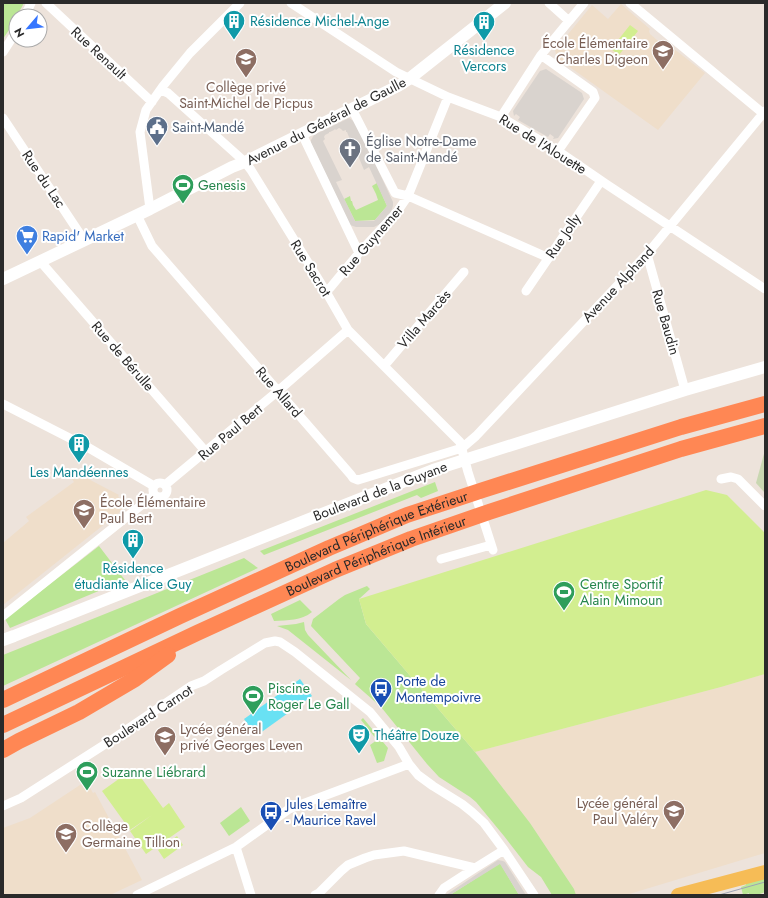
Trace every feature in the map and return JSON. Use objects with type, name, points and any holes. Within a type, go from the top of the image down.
[{"type":"highway","name":"Boulevard Périphérique Extérieur","points":[[3,700],[180,616],[322,551],[407,515],[681,427],[765,404]]},
{"type":"highway","name":"Boulevard Périphérique Intérieur","points":[[3,725],[197,633],[335,570],[430,532],[681,449],[765,426]]},
{"type":"highway","points":[[3,750],[79,712],[135,679],[197,633]]},
{"type":"main road","points":[[678,895],[765,872]]},
{"type":"street","name":"Rue Renault","points":[[46,3],[152,102]]},
{"type":"street","points":[[150,209],[140,132],[146,110],[190,53],[240,3]]},
{"type":"street","name":"Rue de l'Alouette","points":[[291,3],[396,72],[448,97],[502,117],[558,151],[765,289]]},
{"type":"street","name":"Avenue du Général de Gaulle","points":[[3,279],[150,209],[398,86],[506,3]]},
{"type":"street","points":[[549,3],[570,21]]},
{"type":"street","points":[[502,117],[541,55],[584,3]]},
{"type":"street","points":[[630,3],[764,113]]},
{"type":"street","points":[[541,55],[593,92],[595,98],[558,151]]},
{"type":"street","name":"Rue Sacrot","points":[[161,90],[168,93],[245,162],[325,290],[348,330],[460,442],[492,547],[442,560]]},
{"type":"street","name":"Rue Guynemer","points":[[325,290],[330,288],[397,212],[408,196],[448,97]]},
{"type":"street","points":[[352,109],[395,193],[408,196],[548,258]]},
{"type":"street","name":"Avenue Alphand","points":[[463,454],[476,436],[647,254],[764,113]]},
{"type":"street","name":"Rue du Lac","points":[[3,118],[84,240]]},
{"type":"street","points":[[302,134],[360,253]]},
{"type":"street","name":"Rue Jolly","points":[[526,291],[601,181]]},
{"type":"street","name":"Rue Allard","points":[[137,215],[152,246],[353,478],[358,480],[463,454]]},
{"type":"street","name":"Rue Baudin","points":[[647,254],[685,390]]},
{"type":"street","name":"Rue de Bérulle","points":[[40,261],[206,452]]},
{"type":"street","name":"Villa Marcès","points":[[384,366],[464,272]]},
{"type":"street","name":"Rue Paul Bert","points":[[3,616],[76,558],[154,490],[157,497],[165,494],[167,491],[165,485],[206,452],[348,330]]},
{"type":"street","name":"Boulevard de la Guyane","points":[[3,640],[418,476],[463,454],[765,366]]},
{"type":"street","points":[[3,404],[89,448],[154,490],[156,484],[159,483],[165,485]]},
{"type":"street","points":[[721,479],[731,476],[738,479],[765,506]]},
{"type":"street","name":"Boulevard Carnot","points":[[3,806],[21,798],[107,743],[191,686],[204,682],[265,643],[275,641],[280,642],[295,652],[370,712],[399,747],[409,764],[418,775],[462,804],[484,823],[534,895]]},
{"type":"street","points":[[137,895],[236,847],[289,809],[409,764]]},
{"type":"street","points":[[236,847],[251,895]]},
{"type":"street","points":[[439,895],[444,888],[504,850]]},
{"type":"street","points":[[315,895],[319,893],[348,865],[374,855],[404,851],[475,868]]},
{"type":"shaded area","points":[[621,4],[650,29],[650,34],[664,46],[669,45],[705,73],[658,130],[557,58],[555,50],[592,5],[608,19]]},
{"type":"shaded area","points":[[546,69],[582,93],[584,99],[558,138],[553,139],[554,137],[550,134],[548,137],[518,120],[520,117],[516,114],[514,116],[513,111],[540,71]]},
{"type":"shaded area","points":[[349,118],[356,123],[393,202],[391,212],[380,224],[374,227],[356,227],[350,225],[311,143],[314,135]],"holes":[[[335,129],[341,129],[343,131],[346,130],[364,170],[369,167],[387,206],[374,221],[355,221],[336,182],[342,180],[323,141],[325,139],[325,135],[329,132]]]},
{"type":"shaded area","points":[[75,472],[119,495],[118,496],[126,507],[3,605],[3,543],[29,521],[26,517],[74,482],[70,476]]},
{"type":"shaded area","points":[[765,674],[765,853],[626,895],[576,895],[574,889],[530,823],[475,752],[721,687]]},
{"type":"shaded area","name":"Collège Germaine Tillion","points":[[86,781],[93,793],[95,792],[142,880],[110,895],[3,895],[3,828],[30,818]]},
{"type":"shaded area","points":[[498,860],[505,862],[526,895],[519,895],[500,864],[450,895],[446,895]]},
{"type":"green space","points":[[3,3],[24,3],[21,8],[8,8],[8,31],[3,39]]},
{"type":"green space","points":[[630,25],[638,31],[619,55],[611,49]]},
{"type":"green space","points":[[377,183],[387,206],[375,220],[355,221],[344,199],[350,196],[356,210],[378,200],[372,186]]},
{"type":"green space","points":[[765,450],[765,493],[756,483]]},
{"type":"green space","points":[[435,482],[438,491],[421,498],[417,495],[264,555],[260,551]]},
{"type":"green space","name":"Centre Sportif Alain Mimoun","points":[[706,490],[727,495],[765,533],[765,674],[475,752],[366,624],[359,599]]},
{"type":"green space","points":[[99,546],[125,580],[10,628],[5,619]]},
{"type":"green space","points":[[244,558],[258,568],[3,686],[3,655]]},
{"type":"green space","points":[[367,586],[370,589],[359,599],[366,624],[475,752],[530,823],[574,889],[576,895],[552,895],[541,877],[528,867],[476,802],[439,777],[381,707],[355,684],[360,678],[311,626],[313,619],[339,599]]},
{"type":"green space","points":[[300,600],[312,612],[299,619],[274,621],[271,614]]},
{"type":"green space","points":[[304,622],[305,630],[308,635],[351,680],[288,630],[277,626]]},
{"type":"green space","points":[[363,718],[388,748],[384,761],[377,763],[370,745],[377,740],[361,720]]},
{"type":"green space","points":[[134,768],[163,808],[169,803],[185,827],[146,854],[130,831],[152,815],[130,830],[102,791]]},
{"type":"green space","points":[[241,807],[250,821],[229,836],[220,823]]},
{"type":"green space","points":[[177,836],[183,845],[164,859],[158,850]]},
{"type":"green space","points":[[500,863],[519,895],[450,895]]},
{"type":"green space","points":[[765,877],[765,892],[757,895],[749,895],[749,893],[743,895],[741,887],[746,885],[745,881]]},
{"type":"water","points":[[300,679],[312,696],[256,736],[244,719]]},
{"type":"tram line","points":[[719,895],[765,882]]},
{"type":"place","name":"Résidence Michel-Ange","points":[[234,40]]},
{"type":"place","name":"Résidence Vercors","points":[[484,42]]},
{"type":"place","name":"École Élémentaire Charles Digeon","points":[[663,70]]},
{"type":"place","name":"Collège privé Saint-Michel de Picpus","points":[[246,78]]},
{"type":"place","name":"Saint-Mandé","points":[[157,146]]},
{"type":"place","name":"Église Notre-Dame de Saint-Mandé","points":[[350,168]]},
{"type":"place","name":"Genesis","points":[[183,204]]},
{"type":"place","name":"Rapid' Market","points":[[27,256]]},
{"type":"place","name":"Les Mandéennes","points":[[79,464]]},
{"type":"place","name":"École Élémentaire Paul Bert","points":[[84,530]]},
{"type":"place","name":"Résidence étudiante Alice Guy","points":[[133,560]]},
{"type":"place","name":"Centre Sportif Alain Mimoun","points":[[564,612]]},
{"type":"place","name":"Porte de Montempoivre","points":[[381,708]]},
{"type":"place","name":"Piscine Roger Le Gall","points":[[253,716]]},
{"type":"place","name":"Théâtre Douze","points":[[359,754]]},
{"type":"place","name":"Lycée général privé Georges Leven","points":[[165,756]]},
{"type":"place","name":"Suzanne Liébrard","points":[[87,792]]},
{"type":"place","name":"Lycée général Paul Valéry","points":[[674,830]]},
{"type":"place","name":"Jules Lemaître - Maurice Ravel","points":[[271,832]]},
{"type":"place","name":"Collège Germaine Tillion","points":[[66,854]]}]
